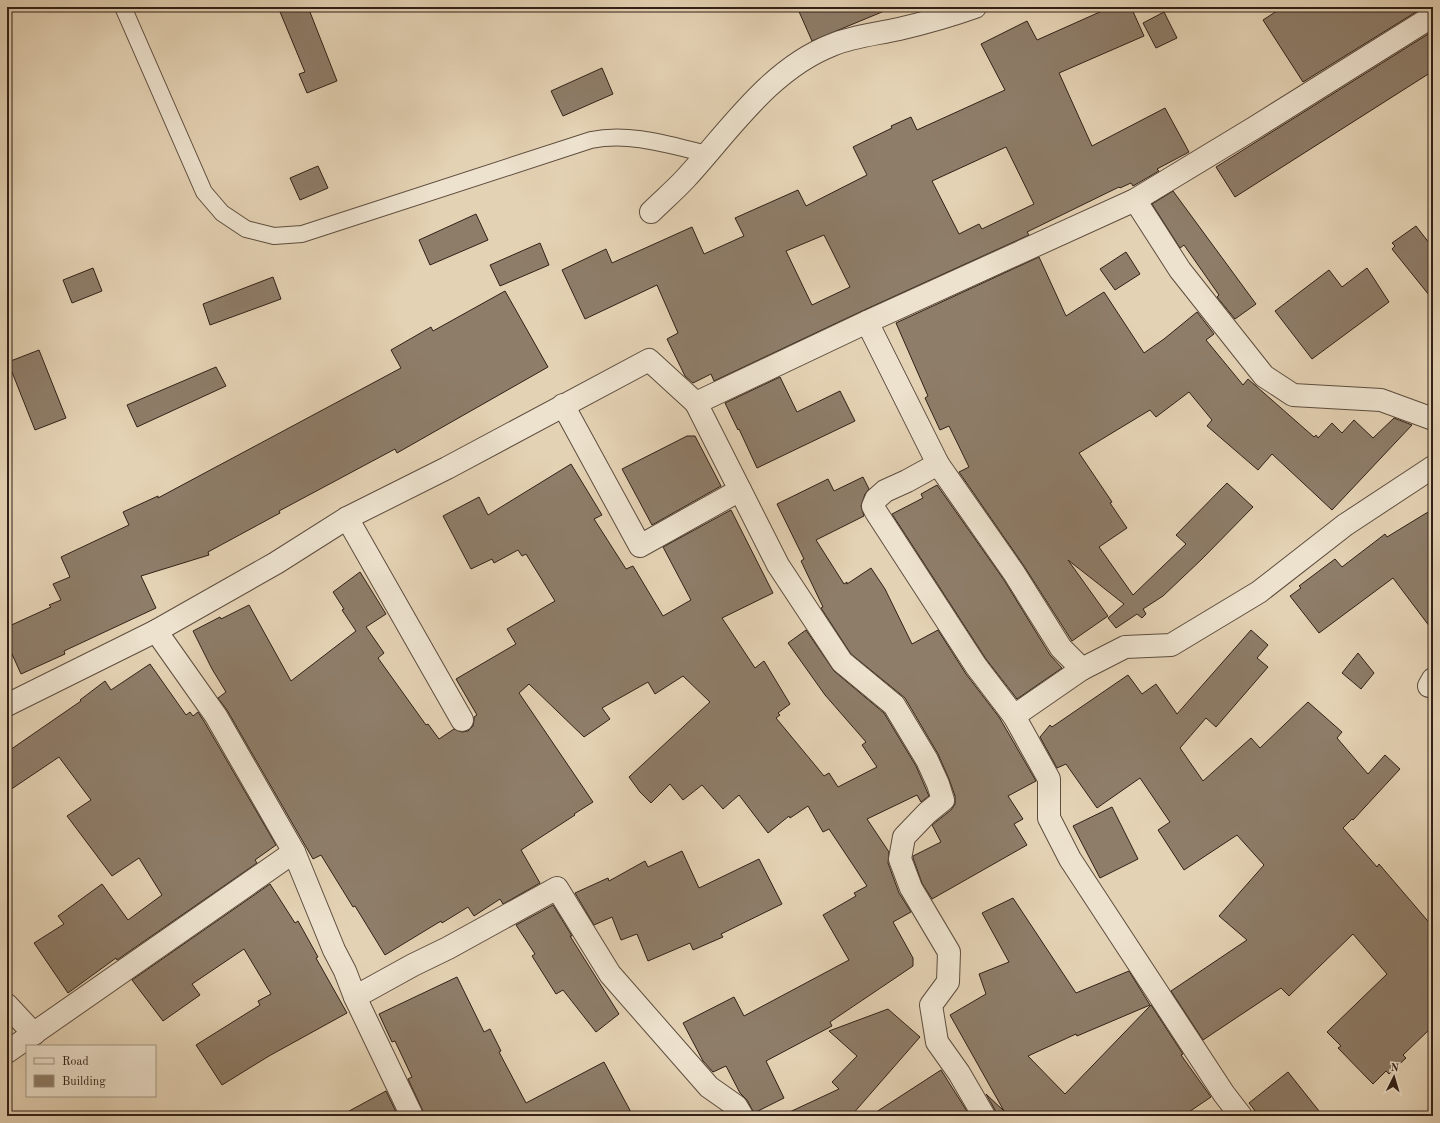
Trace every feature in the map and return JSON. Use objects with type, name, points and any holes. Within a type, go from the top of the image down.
[{"type":"street","points":[[651,212],[685,178],[765,90],[784,73],[807,57],[831,45],[857,37],[899,29],[953,15],[975,7]]},
{"type":"street","points":[[696,403],[867,322],[1135,200],[1254,128],[1433,16]]},
{"type":"street","points":[[1135,200],[1180,270],[1264,376],[1293,395],[1381,400],[1433,420]]},
{"type":"street","points":[[867,322],[938,464],[1014,573],[1061,648],[1082,669]]},
{"type":"street","points":[[7,705],[156,631],[276,563],[346,518],[446,468],[649,360],[696,403],[778,565],[842,662],[894,704],[927,760],[938,784],[943,800],[927,813],[904,837],[900,858],[911,888],[949,952],[948,982],[931,1005],[937,1042],[959,1073],[984,1116]]},
{"type":"street","points":[[563,405],[640,546],[740,490]]},
{"type":"street","points":[[938,464],[885,491],[876,499],[874,506],[876,512],[976,666],[1014,716],[1049,779],[1049,818],[1070,859],[1224,1094],[1241,1116]]},
{"type":"street","points":[[1014,716],[1082,669],[1125,647],[1171,645],[1259,592],[1346,525],[1433,467]]},
{"type":"street","points":[[346,518],[462,720]]},
{"type":"street","points":[[156,631],[216,716],[294,852],[355,997],[412,1116]]},
{"type":"street","points":[[7,1052],[294,852]]},
{"type":"street","points":[[355,997],[413,964],[448,948],[557,888],[610,974],[708,1087],[736,1106],[742,1116]]},
{"type":"street","points":[[7,1005],[34,1034]]},
{"type":"lane","points":[[123,7],[204,192],[222,214],[246,229],[274,236],[302,234],[591,140],[604,138],[633,138],[707,154]]},
{"type":"building","points":[[278,7],[308,7],[337,81],[307,93],[299,74],[305,72]]},
{"type":"building","points":[[797,7],[894,7],[812,41]]},
{"type":"building","points":[[1111,7],[1131,7],[1144,36],[1059,73],[1092,146],[1165,108],[1189,152],[1157,169],[1159,171],[1133,186],[1131,183],[1120,188],[1119,187],[1027,232],[1029,235],[862,311],[714,381],[711,374],[693,383],[685,376],[667,339],[678,333],[657,285],[585,319],[562,270],[606,249],[612,263],[692,227],[704,254],[744,236],[735,218],[798,190],[806,206],[867,175],[853,147],[911,117],[917,130],[1005,90],[981,44],[1027,21],[1037,40]],"holes":[[[1006,147],[1034,204],[982,229],[979,224],[959,234],[932,181]],[[824,235],[850,287],[812,305],[786,251]]]},
{"type":"building","points":[[1283,7],[1424,7],[1303,82],[1263,20]]},
{"type":"building","points":[[1164,12],[1177,38],[1156,48],[1143,23]]},
{"type":"building","points":[[1433,31],[1433,71],[1235,197],[1216,167]]},
{"type":"building","points":[[602,68],[613,94],[563,116],[551,91]]},
{"type":"building","points":[[318,166],[328,188],[300,200],[290,178]]},
{"type":"building","points":[[1173,191],[1256,304],[1235,319],[1217,297],[1219,295],[1184,245],[1180,248],[1152,204]]},
{"type":"building","points":[[476,214],[488,240],[430,265],[419,240]]},
{"type":"building","points":[[1416,226],[1433,248],[1433,300],[1392,249],[1395,246],[1392,243]]},
{"type":"building","points":[[540,243],[549,265],[500,286],[490,265]]},
{"type":"building","points":[[1126,252],[1140,274],[1115,290],[1100,269]]},
{"type":"building","points":[[1039,257],[1066,316],[1104,292],[1144,353],[1197,312],[1214,334],[1206,340],[1243,385],[1248,379],[1314,437],[1316,435],[1318,438],[1332,423],[1342,433],[1354,420],[1373,438],[1394,418],[1412,425],[1332,510],[1272,454],[1258,470],[1207,426],[1212,420],[1189,392],[1156,417],[1150,410],[1079,453],[1112,502],[1110,503],[1127,528],[1099,547],[1133,595],[1186,544],[1176,535],[1227,483],[1253,507],[1163,596],[1143,609],[1146,614],[1142,618],[1137,614],[1116,628],[1108,618],[1124,604],[1068,560],[1108,616],[1072,641],[1024,566],[959,472],[969,467],[949,426],[940,430],[925,398],[928,396],[896,323]]},
{"type":"building","points":[[93,268],[102,291],[72,303],[63,280]]},
{"type":"building","points":[[1367,268],[1389,302],[1312,359],[1275,311],[1329,270],[1342,287]]},
{"type":"building","points":[[273,277],[281,299],[210,325],[203,304]]},
{"type":"building","points":[[505,291],[548,367],[397,453],[395,449],[279,511],[280,513],[208,552],[209,555],[141,576],[156,608],[64,651],[65,654],[21,674],[7,643],[7,627],[51,607],[49,605],[61,600],[53,584],[70,577],[61,557],[129,525],[123,512],[158,496],[158,498],[401,368],[391,350],[431,327],[433,331]]},
{"type":"building","points":[[39,350],[66,418],[35,430],[8,362]]},
{"type":"building","points":[[216,367],[226,386],[137,427],[127,405]]},
{"type":"building","points":[[780,377],[797,412],[840,391],[855,421],[757,468],[725,403]]},
{"type":"building","points":[[687,436],[695,436],[721,486],[652,525],[622,469]]},
{"type":"building","points":[[571,464],[602,515],[594,519],[626,569],[633,566],[663,616],[691,600],[663,547],[731,510],[773,593],[722,618],[755,668],[764,661],[790,704],[778,713],[780,715],[776,718],[824,776],[829,773],[838,787],[877,767],[862,745],[866,742],[825,695],[788,643],[806,630],[834,671],[884,713],[916,766],[929,796],[921,802],[917,795],[867,819],[889,852],[888,863],[899,893],[911,912],[893,922],[913,958],[913,966],[830,1022],[832,1026],[766,1061],[784,1098],[754,1113],[747,1100],[740,1093],[726,1066],[713,1072],[703,1061],[683,1023],[734,997],[744,1016],[849,960],[823,915],[856,896],[854,893],[867,886],[829,829],[823,832],[808,806],[790,818],[789,816],[768,833],[739,795],[723,809],[702,785],[683,800],[670,784],[651,803],[640,792],[629,777],[710,702],[683,676],[655,694],[648,682],[602,708],[610,719],[584,737],[529,684],[519,693],[593,802],[521,850],[540,883],[503,904],[500,899],[474,916],[468,907],[442,923],[441,921],[385,955],[321,855],[313,859],[227,710],[218,698],[226,692],[212,669],[193,631],[220,617],[221,619],[249,605],[291,681],[356,631],[342,610],[344,609],[333,592],[360,572],[386,614],[366,627],[384,653],[378,658],[426,725],[428,724],[439,739],[454,729],[462,732],[468,731],[473,726],[474,717],[477,715],[456,679],[516,644],[507,629],[555,601],[526,554],[522,556],[518,550],[494,563],[492,559],[471,569],[443,516],[479,497],[488,515]]},
{"type":"building","points":[[863,477],[869,489],[865,494],[861,506],[864,516],[816,540],[844,584],[847,582],[847,584],[871,568],[885,589],[912,644],[938,630],[966,674],[999,717],[1036,781],[1008,796],[1023,819],[1014,824],[1027,845],[932,899],[922,883],[913,856],[941,842],[932,825],[951,810],[955,804],[955,796],[949,779],[938,754],[905,698],[851,654],[821,608],[823,607],[801,561],[804,559],[777,504],[828,479],[834,491]]},
{"type":"building","points":[[937,485],[1004,580],[1050,655],[1062,668],[1017,699],[986,659],[892,514],[923,498],[921,494]]},
{"type":"building","points":[[1433,509],[1433,631],[1393,578],[1319,633],[1290,596],[1301,588],[1299,586],[1335,559],[1342,567],[1385,534],[1387,537]]},
{"type":"building","points":[[1251,630],[1268,645],[1257,658],[1268,667],[1216,727],[1206,718],[1180,748],[1203,781],[1251,738],[1260,748],[1308,702],[1342,732],[1337,738],[1368,774],[1385,755],[1400,769],[1353,820],[1352,819],[1343,828],[1377,867],[1379,864],[1433,927],[1433,1026],[1403,1055],[1406,1058],[1389,1074],[1386,1071],[1373,1084],[1338,1048],[1341,1046],[1327,1032],[1387,974],[1353,934],[1289,996],[1281,988],[1203,1040],[1171,991],[1247,940],[1219,916],[1264,865],[1237,835],[1184,870],[1158,830],[1170,822],[1140,778],[1097,808],[1066,764],[1057,768],[1040,737],[1050,725],[1052,727],[1128,675],[1142,694],[1156,684],[1177,714]]},
{"type":"building","points":[[1358,653],[1374,673],[1361,689],[1342,673]]},
{"type":"building","points":[[150,664],[186,715],[190,712],[193,716],[198,712],[276,845],[255,860],[257,863],[117,960],[116,958],[68,993],[34,943],[64,924],[58,916],[102,884],[128,920],[162,895],[139,858],[112,876],[67,816],[91,800],[59,757],[7,792],[7,752],[81,701],[80,700],[105,681],[111,690]]},
{"type":"building","points":[[1112,807],[1138,859],[1100,878],[1073,826]]},
{"type":"building","points":[[682,851],[699,888],[759,859],[782,904],[721,934],[723,937],[693,950],[690,943],[648,961],[637,934],[621,940],[612,917],[594,925],[575,893],[608,878],[609,881],[645,861],[648,867]]},
{"type":"building","points":[[270,884],[295,923],[298,921],[318,957],[316,958],[347,1013],[269,1056],[222,1085],[196,1045],[260,1005],[258,1001],[271,994],[244,949],[192,984],[200,995],[163,1021],[132,980]]},
{"type":"building","points":[[1013,898],[1076,993],[1129,971],[1150,1005],[1077,1036],[1076,1034],[1028,1056],[1065,1094],[1151,1005],[1183,1054],[1181,1055],[1211,1097],[1183,1116],[996,1116],[995,1110],[986,1094],[1004,1111],[950,1015],[986,994],[979,974],[1009,962],[982,913]]},
{"type":"building","points":[[553,905],[572,936],[570,936],[619,1014],[596,1032],[563,990],[556,994],[532,956],[535,954],[516,925]]},
{"type":"building","points":[[457,977],[484,1032],[490,1029],[501,1051],[499,1052],[526,1103],[604,1062],[633,1116],[424,1116],[408,1079],[412,1077],[395,1041],[392,1042],[379,1014]]},
{"type":"building","points":[[888,1009],[920,1037],[851,1116],[781,1116],[839,1089],[832,1082],[857,1056],[829,1031]]},
{"type":"building","points":[[941,1070],[970,1116],[870,1116]]},
{"type":"building","points":[[1288,1072],[1323,1116],[1259,1116],[1249,1103]]},
{"type":"building","points":[[386,1091],[398,1116],[340,1116]]}]
